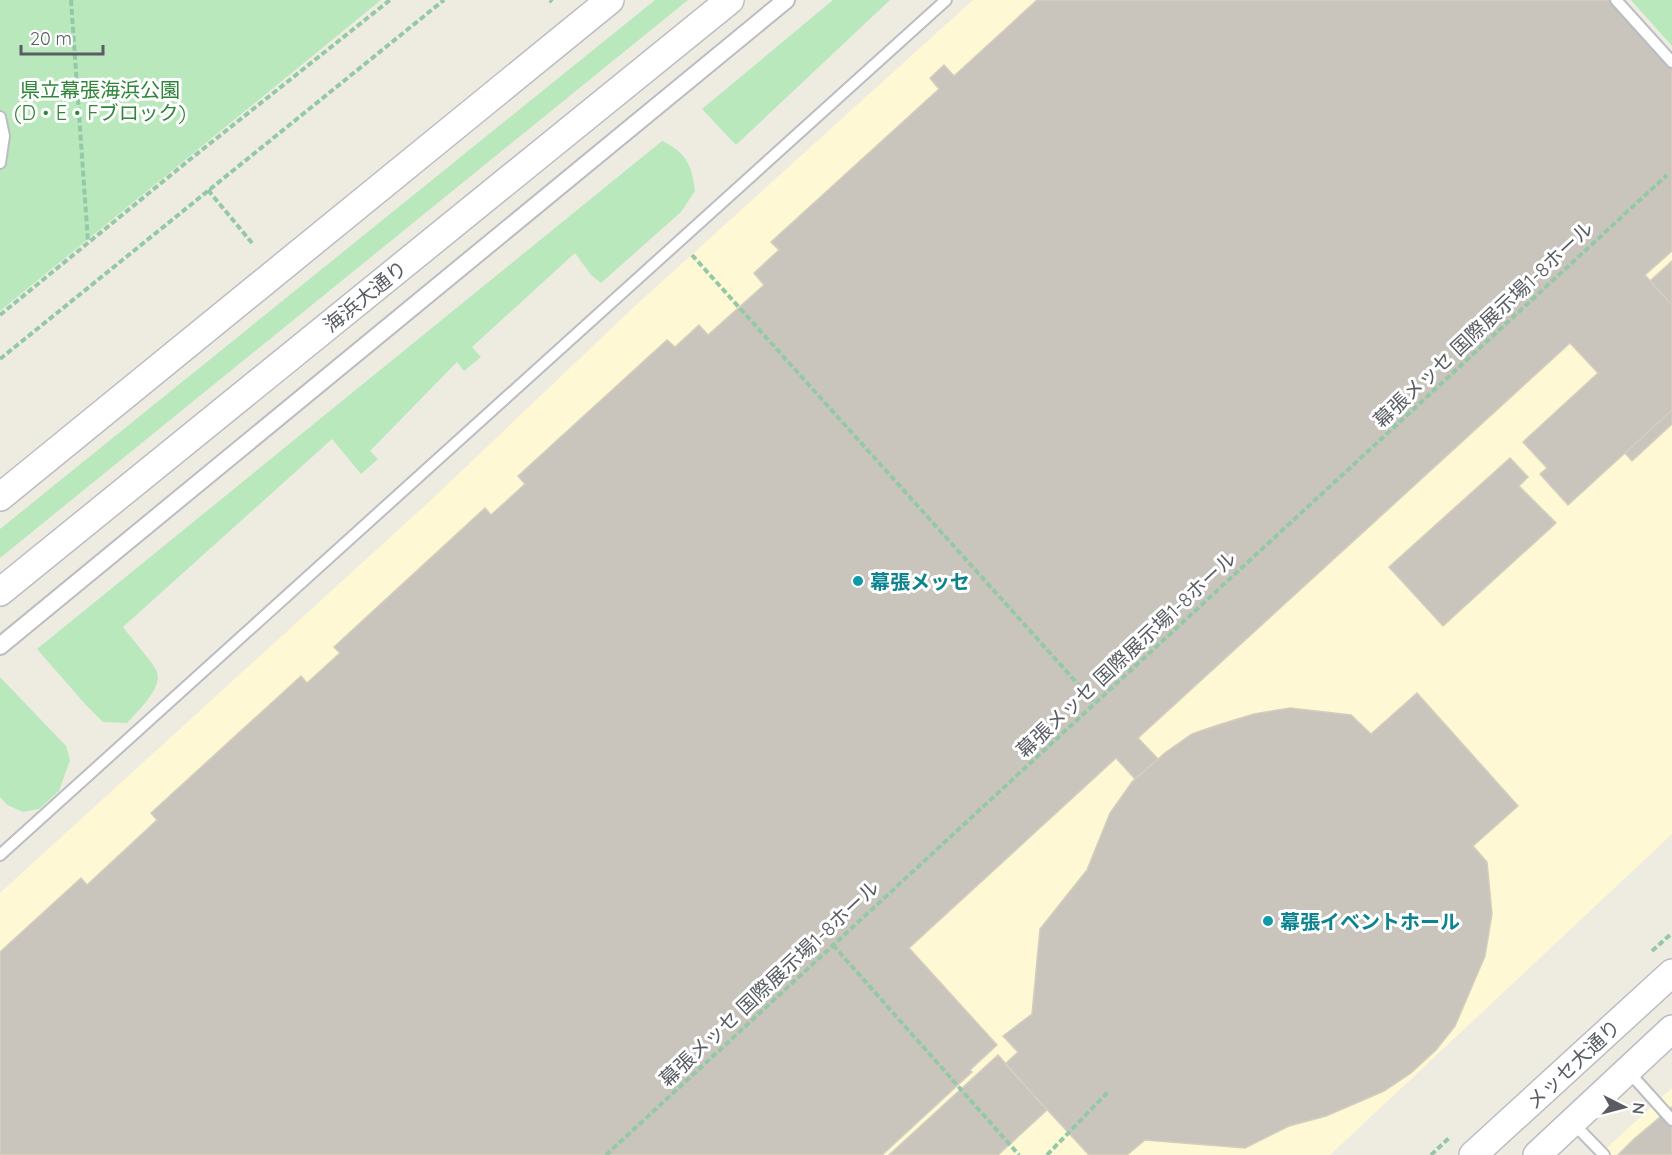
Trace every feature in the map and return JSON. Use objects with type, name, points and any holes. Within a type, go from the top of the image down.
[{"type":"street","points":[[0,497],[610,0]]},
{"type":"street","name":"海浜大通り","points":[[0,591],[730,0]]},
{"type":"street","points":[[0,646],[786,0]]},
{"type":"street","name":"メッセ大通り","points":[[1473,1155],[1672,973]]},
{"type":"street","points":[[1538,1155],[1672,1029]]},
{"type":"lane","points":[[0,855],[946,0]]},
{"type":"lane","points":[[1616,0],[1672,62]]},
{"type":"lane","points":[[0,117],[4,136],[0,163]]},
{"type":"lane","points":[[1628,1071],[1672,1120]]},
{"type":"lane","points":[[1573,1123],[1604,1155]]},
{"type":"path","points":[[71,0],[88,243]]},
{"type":"path","points":[[0,315],[390,0]]},
{"type":"path","points":[[0,359],[444,0]]},
{"type":"path","name":"幕張メッセ 国際展示場1-8ホール","points":[[606,1155],[1667,175]]},
{"type":"path","points":[[208,190],[252,243]]},
{"type":"path","points":[[680,241],[1095,703]]},
{"type":"path","points":[[833,945],[1019,1155]]},
{"type":"path","points":[[1047,1155],[1108,1092]]},
{"type":"shaded area","name":"幕張メッセ","points":[[973,0],[1592,0],[1672,91],[1672,834],[1330,1155],[0,1155],[0,893],[430,501],[634,307]]},
{"type":"shaded area","points":[[1672,1088],[1672,1155],[1599,1155]]},
{"type":"green space","name":"県立幕張海浜公園 (D・E・Fブロック)","points":[[0,0],[381,0],[0,311]]},
{"type":"green space","points":[[655,0],[688,0],[0,558],[0,529]]},
{"type":"green space","points":[[833,0],[890,0],[736,145],[702,109]]},
{"type":"green space","points":[[1631,0],[1672,0],[1672,46]]},
{"type":"green space","points":[[662,141],[682,155],[692,174],[695,191],[681,212],[601,283],[591,275],[575,253],[472,347],[481,357],[464,371],[457,362],[370,451],[378,459],[361,474],[332,439],[123,627],[151,663],[158,678],[153,692],[127,723],[103,722],[37,649]]},
{"type":"green space","points":[[0,677],[66,746],[70,760],[59,791],[39,809],[23,812],[7,805],[0,797]]},
{"type":"building","name":"幕張メッセ","points":[[1037,0],[1613,0],[1672,65],[1672,251],[1645,275],[1672,305],[1672,410],[1568,505],[1540,474],[1547,468],[1523,442],[1598,373],[1570,343],[1138,738],[1158,759],[1135,779],[1116,758],[909,948],[997,1045],[970,1070],[972,1072],[882,1155],[0,1155],[0,952],[81,878],[87,885],[157,820],[151,813],[301,676],[307,683],[340,653],[334,647],[485,508],[491,515],[525,484],[518,476],[667,340],[675,347],[699,325],[708,335],[764,285],[754,273],[779,250],[771,242],[939,89],[930,78],[944,65],[954,76]]},
{"type":"building","points":[[1672,261],[1672,305],[1650,281]]},
{"type":"building","points":[[1672,410],[1672,424],[1632,461],[1625,453]]},
{"type":"building","points":[[1510,458],[1528,477],[1519,486],[1556,523],[1443,626],[1389,567]]},
{"type":"building","name":"幕張イベントホール","points":[[1417,693],[1518,806],[1473,846],[1487,862],[1492,914],[1485,956],[1455,1026],[1436,1050],[1411,1073],[1384,1091],[1326,1116],[1289,1126],[1245,1148],[1145,1140],[1127,1155],[1089,1155],[1005,1064],[1018,1052],[1003,1036],[1032,1014],[1040,929],[1087,870],[1110,813],[1132,782],[1166,752],[1192,734],[1218,725],[1254,714],[1290,708],[1351,715],[1371,734]]},
{"type":"building","points":[[998,1055],[1047,1110],[998,1155],[889,1155]]},
{"type":"building","points":[[1672,1107],[1672,1155],[1618,1155],[1634,1139]]},
{"type":"place","name":"幕張メッセ","points":[[858,581]]},
{"type":"place","name":"幕張イベントホール","points":[[1268,921]]}]
